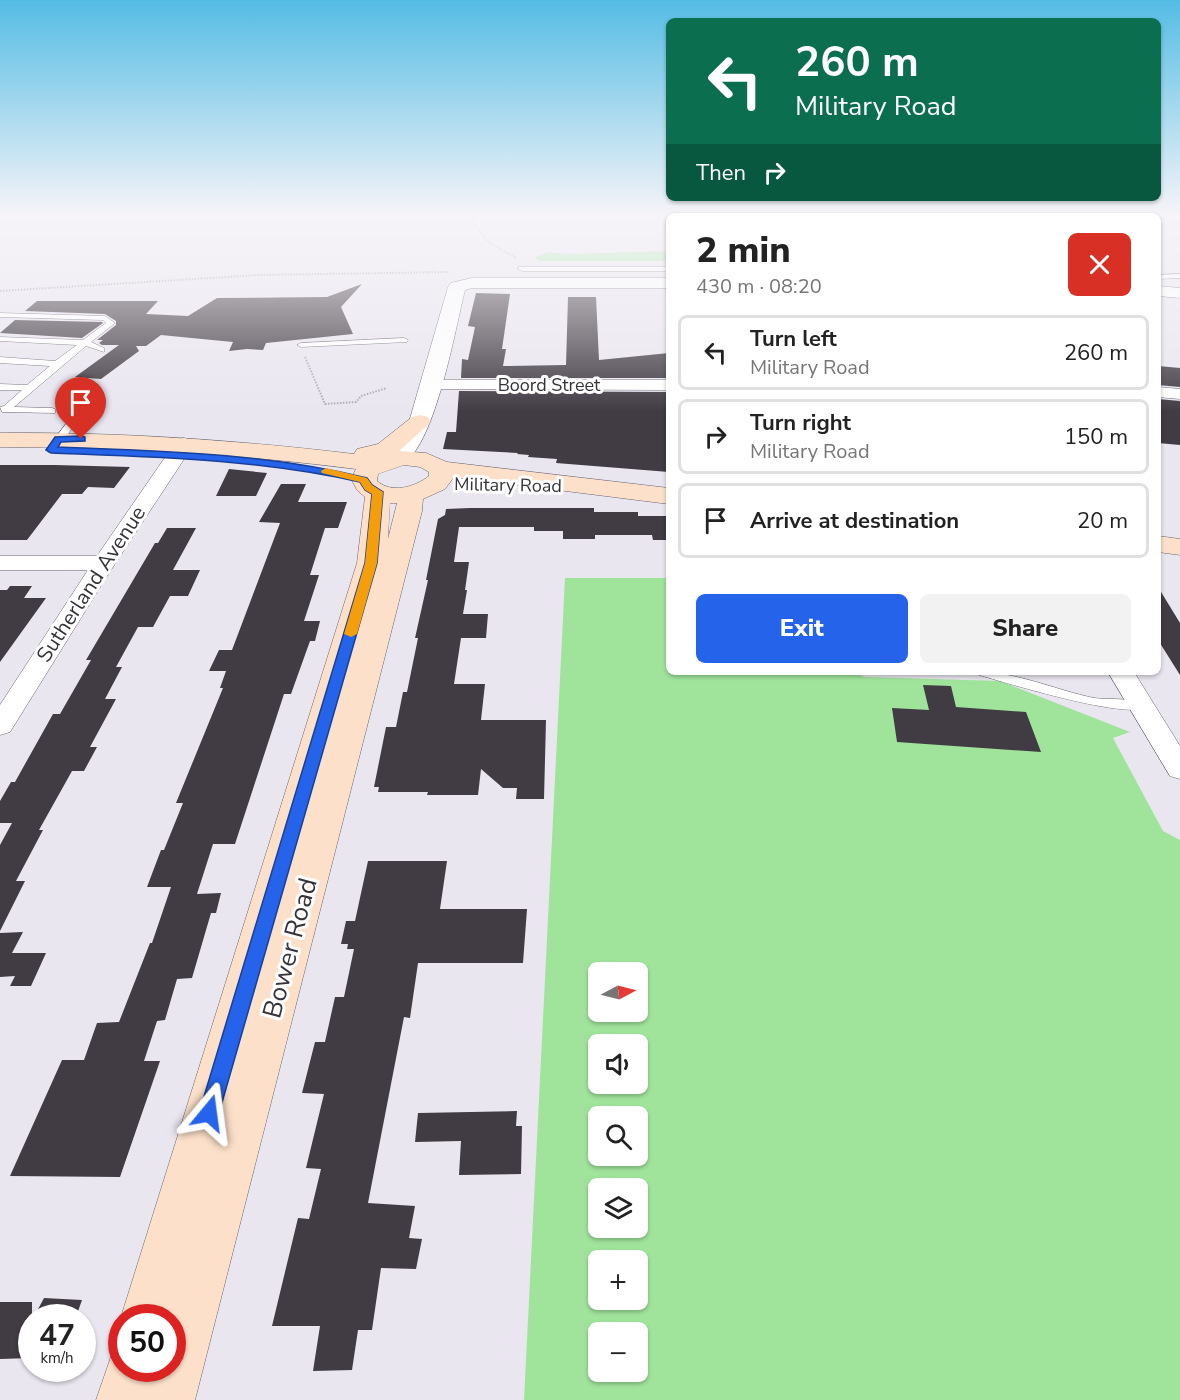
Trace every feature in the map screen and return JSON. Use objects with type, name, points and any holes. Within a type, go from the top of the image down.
[{"type":"main road","points":[[320,457],[386,450],[420,422]]},
{"type":"main road","name":"Military Road","points":[[0,440],[60,438],[179,449],[320,457],[404,479],[534,477],[579,486],[666,496]]},
{"type":"main road","name":"Military Road","points":[[0,450],[60,438]]},
{"type":"main road","name":"Military Road","points":[[179,449],[315,469],[404,479],[579,486]]},
{"type":"main road","points":[[404,479],[446,492],[512,485]]},
{"type":"main road","name":"Bower Road","points":[[153,1304],[371,563],[404,479]]},
{"type":"main road","name":"Bower Road","points":[[166,1400],[404,479]]},
{"type":"main road","points":[[1161,544],[1180,547]]},
{"type":"main road","points":[[125,1400],[130,1382]]},
{"type":"street","name":"Bower Road","points":[[404,479],[408,446],[420,422],[456,281]]},
{"type":"street","points":[[480,281],[537,281]]},
{"type":"street","points":[[1161,291],[1180,293]]},
{"type":"street","name":"Boord Street","points":[[429,385],[666,385]]},
{"type":"street","points":[[1161,392],[1180,394]]},
{"type":"street","name":"Sutherland Avenue","points":[[0,726],[179,449]]},
{"type":"street","points":[[0,563],[104,563]]},
{"type":"street","points":[[1123,675],[1180,769]]},
{"type":"lane","points":[[0,315],[105,318],[111,323],[3,409]]},
{"type":"lane","points":[[0,339],[85,343],[100,350]]},
{"type":"lane","points":[[301,345],[404,340]]},
{"type":"lane","points":[[0,360],[57,364]]},
{"type":"lane","points":[[0,387],[27,388]]},
{"type":"lane","points":[[3,409],[52,411]]},
{"type":"lane","points":[[995,675],[1095,702],[1141,706]]},
{"type":"path","points":[[0,291],[156,281]]},
{"type":"path","points":[[301,345],[325,404],[356,402],[362,396],[387,388]]},
{"type":"green space","points":[[565,578],[666,578],[666,675],[860,675],[864,677],[1000,681],[1130,732],[1113,738],[1163,831],[1180,840],[1180,1400],[524,1400]]},
{"type":"building","points":[[362,284],[341,307],[353,334],[266,343],[263,350],[229,351],[233,342],[161,335],[146,346],[136,346],[139,351],[101,379],[75,377],[119,345],[102,345],[99,343],[103,340],[97,340],[116,325],[116,321],[105,314],[25,311],[37,301],[158,301],[146,314],[188,316],[217,298],[327,297]]},
{"type":"building","points":[[476,293],[510,294],[502,349],[506,349],[503,366],[566,365],[568,297],[596,297],[599,360],[666,353],[666,378],[461,378],[462,359],[468,360],[475,327],[468,326]]},
{"type":"building","points":[[15,320],[103,323],[82,338],[0,333]]},
{"type":"building","points":[[1161,366],[1180,368],[1180,387],[1161,385]]},
{"type":"building","points":[[459,391],[666,392],[666,472],[556,463],[557,459],[528,457],[529,455],[518,453],[443,449],[447,432],[456,432]]},
{"type":"building","points":[[1161,399],[1180,401],[1180,445],[1161,443]]},
{"type":"building","points":[[0,465],[130,467],[114,488],[88,487],[82,494],[62,494],[27,540],[0,540]]},
{"type":"building","points":[[229,469],[267,473],[256,496],[216,496]]},
{"type":"building","points":[[281,484],[306,484],[298,502],[347,502],[338,528],[325,528],[310,575],[319,575],[304,621],[320,621],[315,641],[310,641],[291,694],[284,694],[235,844],[213,844],[197,894],[221,893],[216,913],[211,913],[192,978],[177,979],[165,1020],[157,1021],[144,1061],[160,1061],[120,1177],[10,1176],[62,1060],[84,1060],[97,1023],[119,1022],[150,943],[152,943],[171,887],[147,887],[183,803],[176,803],[223,688],[220,688],[226,671],[209,671],[219,650],[232,650],[280,523],[259,522]]},
{"type":"building","points":[[594,508],[594,512],[638,512],[638,516],[666,516],[666,540],[653,540],[652,535],[595,535],[595,539],[563,539],[563,531],[534,531],[534,527],[459,527],[454,562],[469,562],[463,614],[488,614],[486,638],[461,638],[454,684],[485,684],[481,720],[546,720],[544,799],[516,799],[517,788],[503,788],[481,769],[478,795],[378,792],[379,787],[374,787],[386,727],[396,727],[403,692],[407,692],[438,519],[445,515],[446,509]]},
{"type":"building","points":[[167,528],[196,528],[173,570],[200,570],[188,596],[170,596],[153,627],[138,627],[116,667],[122,667],[105,699],[116,699],[90,747],[97,747],[84,771],[72,771],[39,830],[43,830],[16,881],[25,881],[0,931],[0,845],[12,823],[0,823],[0,801],[11,782],[15,782],[53,714],[60,714],[91,660],[86,660],[155,543],[158,543]]},
{"type":"building","points":[[10,586],[32,586],[24,598],[46,598],[0,662],[0,590],[7,590]]},
{"type":"building","points":[[1161,592],[1180,623],[1180,675],[1161,645]]},
{"type":"building","points":[[923,685],[951,686],[956,707],[1026,712],[1041,752],[897,742],[892,708],[929,710]]},
{"type":"building","points":[[368,861],[447,861],[440,909],[527,909],[523,963],[418,963],[410,1018],[404,1017],[368,1203],[415,1206],[409,1238],[422,1239],[416,1269],[381,1268],[372,1330],[358,1330],[352,1370],[313,1371],[320,1326],[272,1326],[298,1218],[309,1219],[321,1169],[306,1168],[324,1094],[302,1093],[315,1042],[325,1042],[335,997],[344,997],[354,949],[347,949],[348,944],[341,944],[346,921],[355,921]]},
{"type":"building","points":[[23,932],[12,953],[46,953],[31,986],[10,986],[15,976],[0,977],[0,933]]},
{"type":"building","points":[[517,1111],[516,1126],[522,1126],[521,1174],[459,1175],[461,1141],[415,1142],[418,1113]]},
{"type":"building","points":[[44,1298],[82,1300],[81,1304],[41,1304]]},
{"type":"building","points":[[0,1302],[32,1302],[32,1304],[18,1304],[18,1358],[0,1359]]},
{"type":"slow traffic","points":[[326,471],[363,480],[368,487],[378,492],[371,563],[351,634]]},
{"type":"route","points":[[81,439],[59,439],[51,450],[123,451],[315,469],[363,480],[368,487],[378,492],[371,563],[209,1113]]}]
